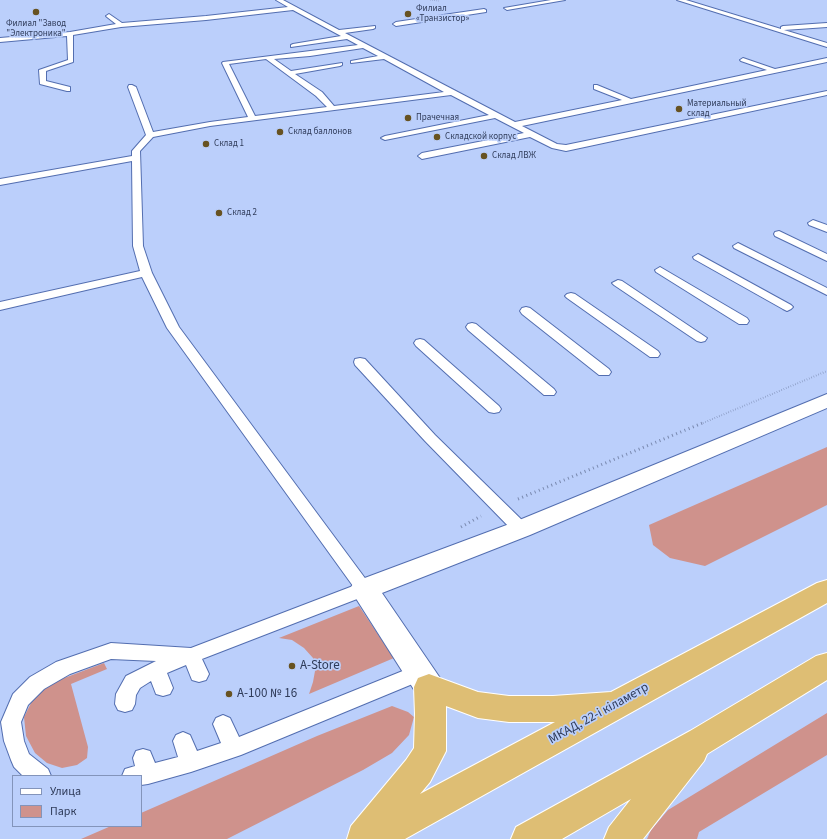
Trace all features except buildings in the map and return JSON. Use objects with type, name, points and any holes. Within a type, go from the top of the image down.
[{"type":"highway","name":"МКАД, 22-і кіламетр","points":[[371,839],[827,590]]},
{"type":"highway","points":[[529,839],[701,741],[827,665]]},
{"type":"highway","points":[[424,680],[478,705],[509,709],[553,709],[616,704]]},
{"type":"highway","points":[[363,839],[418,771],[430,751],[431,714],[424,680]]},
{"type":"highway","points":[[622,839],[637,818],[701,741]]},
{"type":"street","points":[[424,680],[364,589],[521,529],[827,400]]},
{"type":"lane","points":[[279,0],[496,116],[555,146],[566,148],[827,93]]},
{"type":"lane","points":[[507,8],[562,0]]},
{"type":"lane","points":[[680,0],[827,45]]},
{"type":"lane","points":[[0,40],[70,34],[121,25],[206,18],[295,8]]},
{"type":"lane","points":[[396,24],[484,11]]},
{"type":"lane","points":[[109,16],[121,25]]},
{"type":"lane","points":[[774,29],[827,25]]},
{"type":"lane","points":[[72,26],[83,32]]},
{"type":"lane","points":[[338,32],[373,27]]},
{"type":"lane","points":[[67,89],[43,82],[42,70],[71,61],[70,34]]},
{"type":"lane","points":[[292,46],[347,37]]},
{"type":"lane","points":[[253,119],[225,63],[267,57],[310,54],[364,46]]},
{"type":"lane","points":[[267,57],[319,94],[333,109]]},
{"type":"lane","points":[[353,62],[385,57]]},
{"type":"lane","points":[[743,60],[775,71]]},
{"type":"lane","points":[[514,125],[827,60]]},
{"type":"lane","points":[[289,73],[340,64]]},
{"type":"lane","points":[[132,87],[150,135]]},
{"type":"lane","points":[[597,87],[630,101]]},
{"type":"lane","points":[[124,704],[126,694],[133,682],[156,669],[364,589],[173,328],[146,272],[138,246],[136,154],[150,135],[253,119],[452,93]]},
{"type":"lane","points":[[385,138],[496,116]]},
{"type":"lane","points":[[422,156],[531,134]]},
{"type":"lane","points":[[0,175],[136,154]]},
{"type":"lane","points":[[0,182],[136,154]]},
{"type":"lane","points":[[813,223],[827,229]]},
{"type":"lane","points":[[778,234],[827,258]]},
{"type":"lane","points":[[738,246],[827,292]]},
{"type":"lane","points":[[698,257],[787,307]]},
{"type":"lane","points":[[660,270],[743,321]]},
{"type":"lane","points":[[0,306],[146,272]]},
{"type":"lane","points":[[618,283],[701,338]]},
{"type":"lane","points":[[571,296],[654,354]]},
{"type":"lane","points":[[526,311],[604,372]]},
{"type":"lane","points":[[472,327],[549,392]]},
{"type":"lane","points":[[420,343],[494,409]]},
{"type":"lane","points":[[360,362],[430,438],[500,506],[521,529]]},
{"type":"lane","points":[[38,775],[21,760],[14,741],[11,722],[20,700],[37,683],[62,668],[111,651],[191,655]]},
{"type":"lane","points":[[191,655],[200,674]]},
{"type":"lane","points":[[156,669],[163,688]]},
{"type":"lane","points":[[141,770],[191,762],[424,680]]},
{"type":"lane","points":[[223,724],[234,748]]},
{"type":"lane","points":[[183,741],[191,762]]},
{"type":"path","points":[[458,529],[500,506],[827,371]]},
{"type":"green space","points":[[827,447],[827,505],[705,566],[670,558],[653,545],[649,525]]},
{"type":"green space","points":[[359,606],[394,658],[309,694],[315,671],[313,658],[304,648],[292,640],[279,638]]},
{"type":"green space","points":[[104,663],[107,669],[71,684],[88,747],[87,758],[77,765],[62,768],[47,763],[35,753],[26,736],[24,717],[32,701],[43,689],[59,680]]},
{"type":"green space","points":[[392,706],[408,712],[414,717],[409,735],[392,753],[363,770],[227,839],[81,839],[109,827],[142,827],[142,813],[317,736]]},
{"type":"green space","points":[[827,713],[827,755],[699,832],[697,839],[647,839],[651,830],[668,810]]},
{"type":"place","name":"Филиал \"Завод \"Электроника\"","points":[[36,12]]},
{"type":"place","name":"Филиал «Транзистор»","points":[[408,14]]},
{"type":"place","name":"Материальный склад","points":[[679,109]]},
{"type":"place","name":"Прачечная","points":[[408,118]]},
{"type":"place","name":"Склад баллонов","points":[[280,132]]},
{"type":"place","name":"Складской корпус","points":[[437,137]]},
{"type":"place","name":"Склад 1","points":[[206,144]]},
{"type":"place","name":"Склад ЛВЖ","points":[[484,156]]},
{"type":"place","name":"Склад 2","points":[[219,213]]},
{"type":"place","name":"A-Store","points":[[292,666]]},
{"type":"place","name":"А-100 № 16","points":[[229,694]]}]
